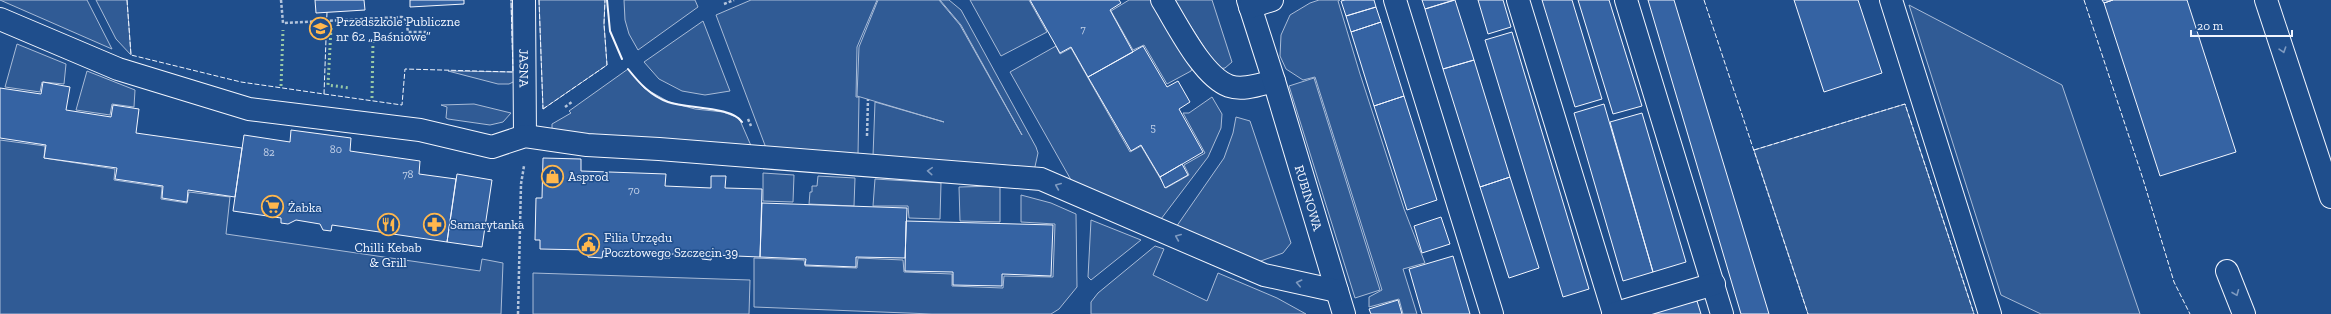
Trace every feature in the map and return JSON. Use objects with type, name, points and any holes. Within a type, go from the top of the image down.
[{"type":"street","name":"JASNA","points":[[524,0],[525,136]]},
{"type":"street","points":[[1162,0],[1199,58],[1212,74],[1229,86],[1246,87],[1274,81]]},
{"type":"street","points":[[1249,4],[1272,0]]},
{"type":"street","points":[[1395,0],[1492,314]]},
{"type":"street","points":[[1518,0],[1614,314],[1714,284]]},
{"type":"street","points":[[1626,0],[1722,314]]},
{"type":"street","points":[[1891,0],[1990,314]]},
{"type":"street","points":[[2266,0],[2331,197]]},
{"type":"street","name":"RUBINOWA","points":[[1249,4],[1274,81],[1344,314]]},
{"type":"street","points":[[0,19],[118,69],[249,109],[420,130],[492,147],[525,136],[587,145],[659,149],[1041,179],[1264,275],[1337,291]]},
{"type":"street","points":[[2227,271],[2244,314]]},
{"type":"path","points":[[282,0],[283,23],[402,17],[406,20],[408,32],[428,32]]},
{"type":"path","points":[[724,4],[734,0]]},
{"type":"path","points":[[867,125],[868,99]]},
{"type":"path","points":[[565,107],[572,102]]},
{"type":"path","points":[[748,119],[752,126]]},
{"type":"path","points":[[518,314],[521,184],[525,136]]},
{"type":"shaded area","points":[[0,0],[87,0],[112,49]]},
{"type":"shaded area","points":[[96,0],[127,0],[131,55],[116,39]]},
{"type":"shaded area","points":[[511,0],[516,0],[517,80],[509,84],[498,84],[448,71],[513,72]]},
{"type":"shaded area","points":[[539,0],[605,0],[604,24],[607,65],[543,109]]},
{"type":"shaded area","points":[[624,0],[695,0],[698,7],[638,50],[629,34],[625,20]]},
{"type":"shaded area","points":[[751,0],[877,0],[857,47],[856,97],[859,97],[858,155],[766,148],[716,15]]},
{"type":"shaded area","points":[[878,0],[939,0],[960,25],[1022,135],[961,25],[940,0],[949,0],[961,10],[1036,147],[1038,153],[1034,171],[1004,165],[873,156],[875,102],[944,122],[857,96],[859,47]]},
{"type":"shaded area","points":[[970,0],[1029,0],[1047,32],[1001,56]]},
{"type":"shaded area","points":[[1129,0],[1150,0],[1152,2],[1193,67],[1191,71],[1167,84],[1144,45],[1133,50],[1111,11]]},
{"type":"shaded area","points":[[1174,0],[1212,0],[1232,62],[1225,68],[1218,69]]},
{"type":"shaded area","points":[[1319,0],[1340,0],[1338,1],[1360,74],[1404,209],[1425,263],[1403,269],[1417,314],[1403,314],[1399,299],[1369,307],[1369,297],[1382,290],[1315,77],[1303,80],[1286,69],[1280,56],[1281,35],[1290,15],[1310,3]]},
{"type":"shaded area","points":[[1909,5],[2062,85],[2140,314],[2041,314],[2001,295]]},
{"type":"shaded area","points":[[703,21],[730,91],[705,95],[682,91],[659,79],[644,62]]},
{"type":"shaded area","points":[[17,44],[66,64],[64,84],[42,82],[40,92],[5,87]]},
{"type":"shaded area","points":[[1056,46],[1060,54],[1071,48],[1130,152],[1141,146],[1166,188],[1189,175],[1184,165],[1205,153],[1183,113],[1189,113],[1212,97],[1222,114],[1221,128],[1208,157],[1158,223],[1075,187],[1010,72]]},
{"type":"shaded area","points":[[628,69],[644,88],[669,102],[695,109],[723,112],[739,118],[752,148],[555,131],[552,129],[552,124],[571,113],[569,111]]},
{"type":"shaded area","points":[[87,71],[135,90],[134,107],[112,104],[110,115],[76,110]]},
{"type":"shaded area","points":[[1314,78],[1380,290],[1355,298],[1289,86]]},
{"type":"shaded area","points":[[474,104],[511,113],[503,122],[490,125],[448,119],[446,118],[447,107],[441,105]]},
{"type":"shaded area","points":[[1905,104],[1974,314],[1808,314],[1754,150]]},
{"type":"shaded area","points":[[1236,117],[1250,121],[1291,243],[1283,253],[1258,262],[1174,230],[1224,158],[1233,133]]},
{"type":"shaded area","points":[[0,140],[45,146],[44,158],[115,169],[114,180],[162,187],[161,199],[187,203],[189,192],[230,197],[226,234],[480,271],[482,259],[503,263],[501,314],[0,314]]},
{"type":"shaded area","points":[[763,173],[794,175],[793,202],[763,201]]},
{"type":"shaded area","points":[[818,176],[855,178],[854,206],[809,204],[810,192],[812,192],[812,186],[817,186]]},
{"type":"shaded area","points":[[875,179],[941,183],[940,219],[909,218],[908,206],[873,206]]},
{"type":"shaded area","points":[[1000,186],[1000,222],[960,221],[959,187]]},
{"type":"shaded area","points":[[1021,195],[1051,203],[1076,214],[1077,287],[1059,309],[1051,314],[932,314],[754,307],[754,258],[804,260],[805,266],[857,268],[858,258],[903,260],[904,272],[952,274],[952,286],[1003,288],[1004,276],[1053,277],[1055,224],[1021,222]]},
{"type":"shaded area","points":[[1091,220],[1141,240],[1091,280],[1088,277]]},
{"type":"shaded area","points":[[1155,246],[1164,249],[1153,275],[1207,301],[1218,273],[1277,298],[1306,314],[1091,314],[1091,302],[1098,293]]},
{"type":"shaded area","points":[[533,273],[750,280],[749,314],[533,314]]},
{"type":"building","points":[[315,0],[364,0],[365,10],[316,13]]},
{"type":"building","points":[[410,0],[464,0],[464,4],[410,7]]},
{"type":"building","points":[[1030,0],[1119,0],[1121,3],[1110,10],[1133,52],[1088,77],[1071,47],[1060,53]]},
{"type":"building","points":[[1374,0],[1376,7],[1346,16],[1341,1]]},
{"type":"building","points":[[1422,0],[1454,0],[1425,9]]},
{"type":"building","points":[[1455,0],[1474,60],[1443,69],[1425,9]]},
{"type":"building","points":[[1478,0],[1503,0],[1511,27],[1488,34]]},
{"type":"building","points":[[1542,0],[1572,0],[1602,99],[1575,107]]},
{"type":"building","points":[[1578,0],[1609,0],[1642,106],[1613,114]]},
{"type":"building","points":[[1648,0],[1674,0],[1769,314],[1741,314]]},
{"type":"building","points":[[1794,0],[1858,0],[1882,73],[1824,92]]},
{"type":"building","points":[[2102,0],[2113,0],[2104,3]]},
{"type":"building","points":[[2113,0],[2187,0],[2236,152],[2160,176],[2104,3]]},
{"type":"building","points":[[1376,7],[1381,22],[1351,32],[1346,16]]},
{"type":"building","points":[[1381,22],[1404,96],[1374,106],[1351,32]]},
{"type":"building","points":[[1512,32],[1589,289],[1563,297],[1485,40]]},
{"type":"building","points":[[1143,46],[1167,87],[1178,81],[1190,102],[1179,109],[1203,152],[1160,177],[1141,145],[1131,151],[1088,77]]},
{"type":"building","points":[[1474,60],[1510,177],[1480,187],[1443,69]]},
{"type":"building","points":[[43,82],[70,87],[66,110],[111,117],[113,105],[139,109],[136,133],[242,148],[235,197],[188,190],[187,202],[162,198],[163,186],[115,179],[117,168],[44,158],[46,145],[0,138],[0,88],[41,94]]},
{"type":"building","points":[[1404,96],[1437,200],[1407,210],[1374,106]]},
{"type":"building","points":[[1604,104],[1653,272],[1623,281],[1574,113]]},
{"type":"building","points":[[1642,113],[1686,262],[1653,272],[1610,122]]},
{"type":"building","points":[[291,130],[351,138],[350,151],[420,161],[419,174],[456,179],[447,242],[332,225],[331,231],[323,230],[320,224],[296,220],[288,224],[281,223],[281,218],[233,211],[244,135],[290,142]]},
{"type":"building","points":[[543,158],[581,159],[581,171],[666,174],[665,186],[711,188],[711,176],[726,176],[725,188],[762,189],[760,257],[712,255],[711,260],[702,259],[702,255],[670,254],[670,258],[659,258],[659,253],[603,251],[602,258],[588,257],[588,250],[540,249],[540,240],[535,240],[536,198],[542,198]]},
{"type":"building","points":[[1182,164],[1188,175],[1165,188],[1160,177]]},
{"type":"building","points":[[457,174],[492,180],[482,247],[447,242]]},
{"type":"building","points":[[1510,177],[1539,268],[1509,278],[1480,187]]},
{"type":"building","points":[[762,203],[907,208],[905,258],[856,257],[856,267],[805,265],[806,259],[760,257]]},
{"type":"building","points":[[1441,217],[1450,244],[1422,253],[1414,226]]},
{"type":"building","points":[[906,221],[1053,225],[1051,276],[1002,274],[1002,286],[953,285],[953,272],[905,271]]},
{"type":"building","points":[[1453,256],[1470,314],[1422,314],[1409,269]]},
{"type":"building","points":[[1398,300],[1402,314],[1371,314],[1369,309]]},
{"type":"building","points":[[1697,301],[1701,314],[1640,314]]},
{"type":"hedge","points":[[331,28],[328,85],[350,88]]},
{"type":"hedge","points":[[281,86],[283,30]]},
{"type":"hedge","points":[[372,98],[373,40]]},
{"type":"fence","points":[[127,0],[131,55],[241,82],[324,94],[327,12]]},
{"type":"fence","points":[[324,94],[402,105],[405,69],[513,72],[511,0]]},
{"type":"fence","points":[[539,0],[543,109]]},
{"type":"fence","points":[[543,109],[607,65],[604,24],[605,0]]},
{"type":"fence","points":[[1704,0],[1808,314]]},
{"type":"fence","points":[[2084,0],[2143,179],[2174,282],[2190,314]]},
{"type":"fence","points":[[1754,150],[1905,104],[1974,314]]},
{"type":"wall","points":[[607,0],[610,31],[622,59]]},
{"type":"wall","points":[[628,69],[646,88],[656,96],[668,102],[719,110],[736,117],[742,122]]},
{"type":"place","name":"Przedszkole Publiczne nr 62 „Baśniowe”","points":[[320,28]]},
{"type":"place","name":"Asprod","points":[[552,176]]},
{"type":"place","name":"Żabka","points":[[273,207]]},
{"type":"place","name":"Samarytanka","points":[[435,224]]},
{"type":"place","name":"Chilli Kebab & Grill","points":[[388,225]]},
{"type":"place","name":"Filia Urzędu Pocztowego Szczecin 39","points":[[588,244]]}]
